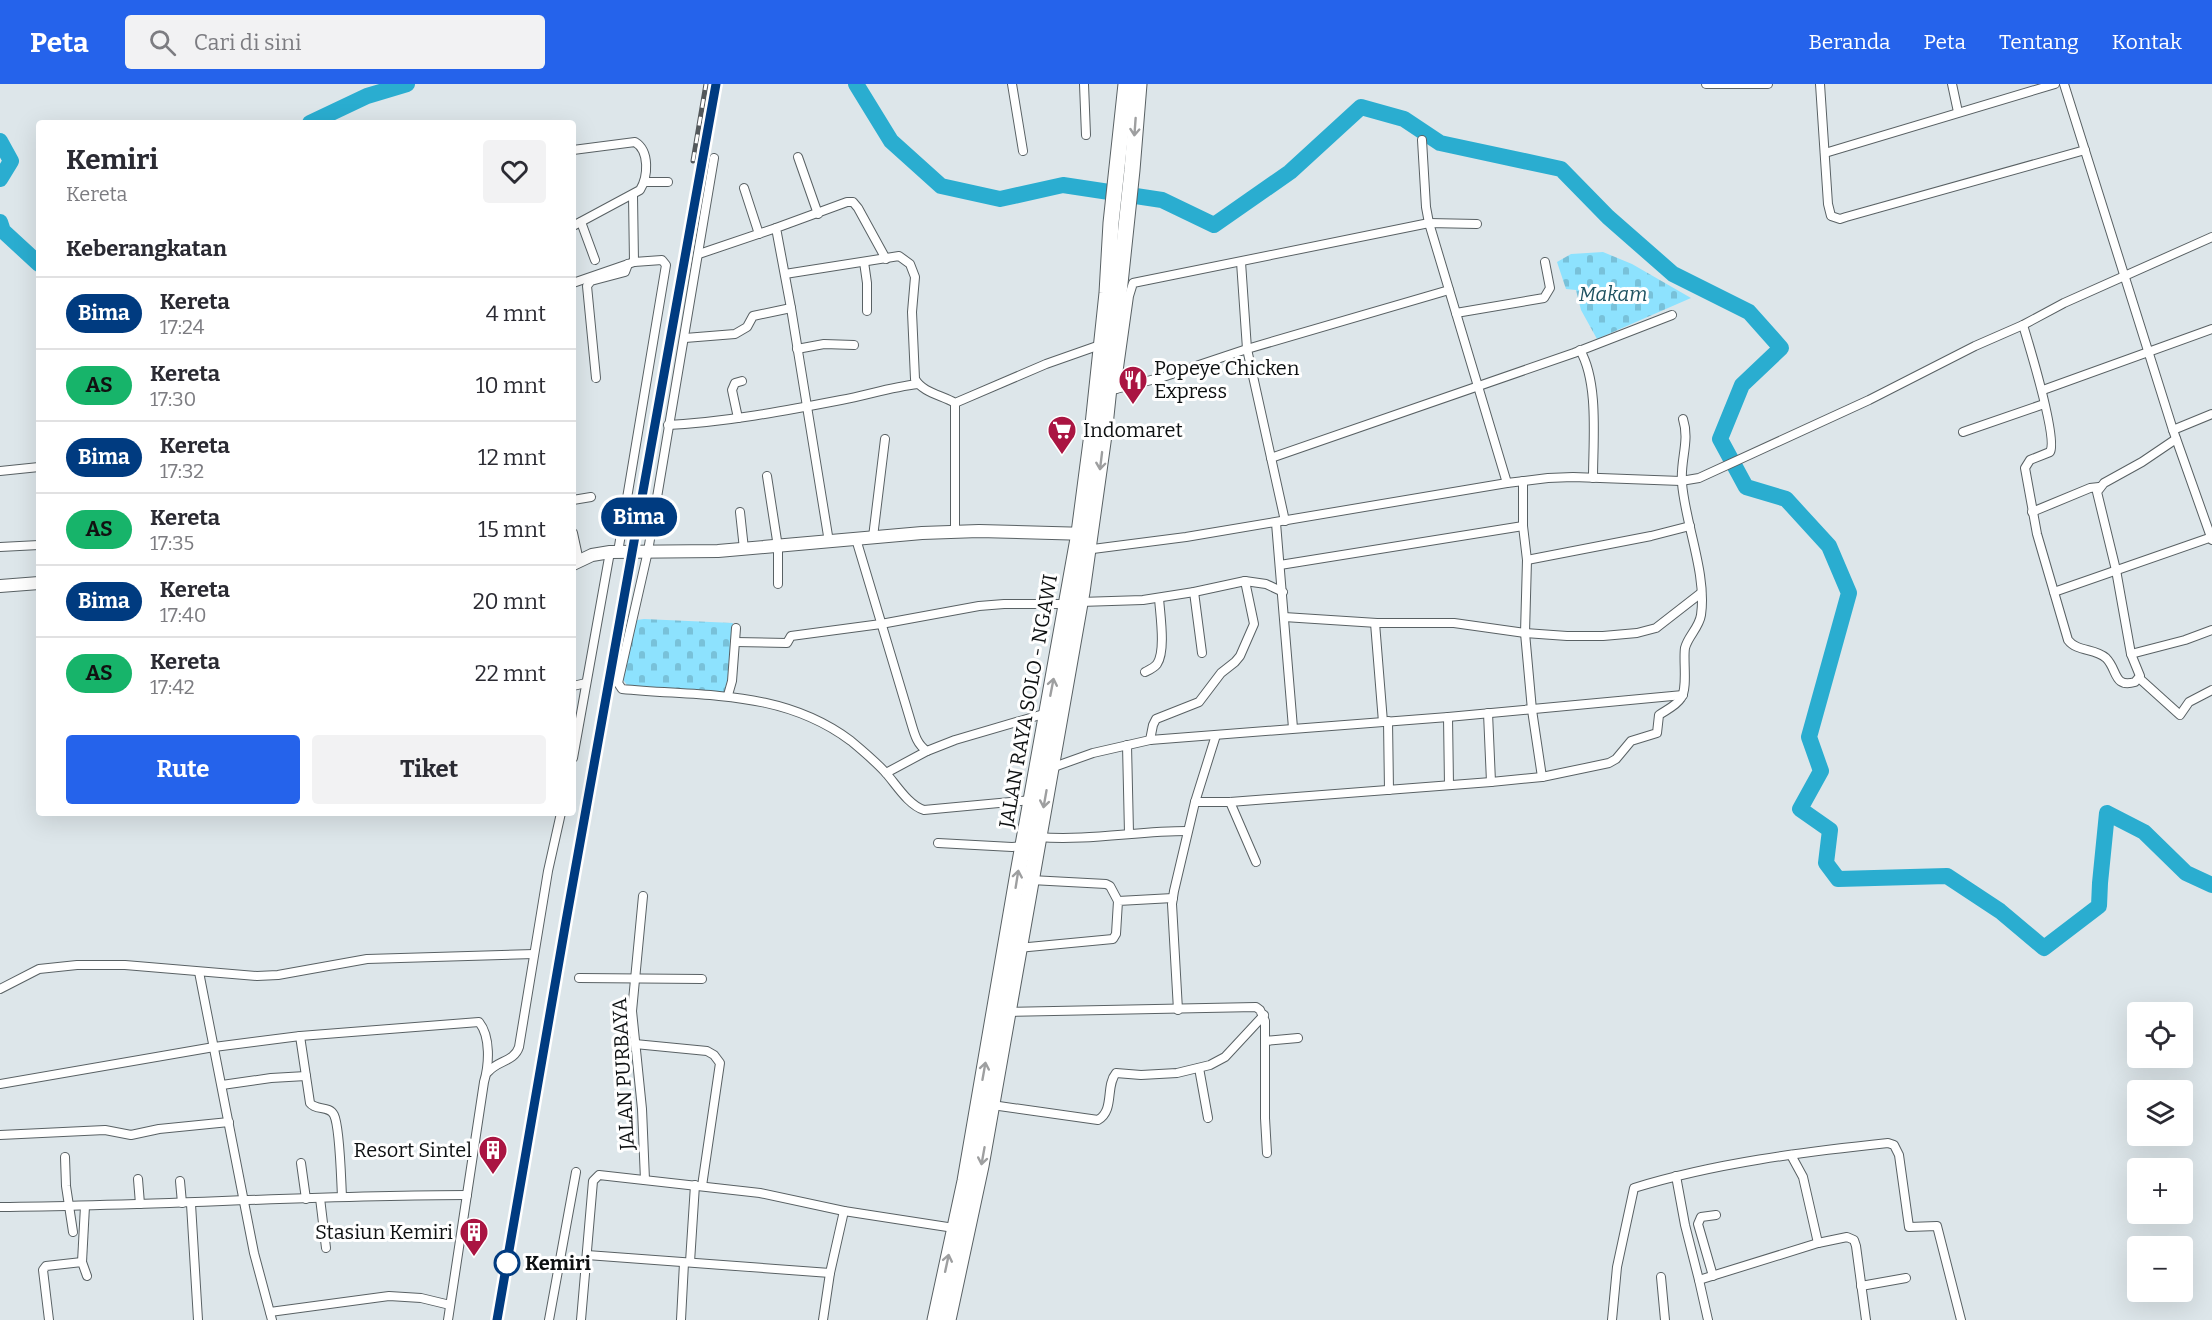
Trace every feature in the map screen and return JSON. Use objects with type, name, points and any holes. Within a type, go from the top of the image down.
[{"type":"highway","name":"JALAN RAYA SOLO - NGAWI","points":[[1084,533],[1100,468],[1112,390],[1124,168],[1126,84]]},
{"type":"highway","name":"JALAN RAYA SOLO - NGAWI","points":[[1124,168],[1139,84]]},
{"type":"highway","name":"JALAN RAYA SOLO - NGAWI","points":[[948,1320],[981,1166],[1050,768],[1082,550],[1100,345],[1120,215]]},
{"type":"highway","name":"JALAN RAYA SOLO - NGAWI","points":[[935,1320],[977,1115],[1047,713],[1073,603]]},
{"type":"street","points":[[1012,84],[1023,151]]},
{"type":"street","points":[[1084,84],[1086,135]]},
{"type":"street","points":[[1706,84],[1768,84]]},
{"type":"street","points":[[1820,84],[1829,212],[1831,216],[1840,219],[2085,150]]},
{"type":"street","points":[[1952,84],[1958,112]]},
{"type":"street","points":[[1825,153],[2055,84]]},
{"type":"street","points":[[2054,592],[2212,538],[2175,434],[2064,84]]},
{"type":"street","points":[[1422,140],[1429,223],[1508,483]]},
{"type":"street","points":[[576,150],[635,142],[643,148],[645,155],[645,182],[640,190],[633,196],[577,224],[595,260]]},
{"type":"street","points":[[798,157],[818,214]]},
{"type":"street","points":[[714,158],[648,551],[618,683],[622,689],[728,695],[760,700],[818,722],[850,740],[886,773],[911,802],[924,810],[1031,800]]},
{"type":"street","points":[[645,182],[668,182]]},
{"type":"street","points":[[744,188],[759,234]]},
{"type":"street","points":[[596,378],[587,286],[591,281],[626,272],[631,263],[633,196]]},
{"type":"street","points":[[699,254],[847,202],[853,202],[886,259]]},
{"type":"street","points":[[1449,290],[1247,349],[1163,377],[1112,390],[1132,284],[1429,223],[1477,224]]},
{"type":"street","points":[[776,228],[829,542]]},
{"type":"street","points":[[1082,550],[1281,522],[1522,481],[1559,477],[1681,481],[1698,478],[1919,376],[2064,303],[2212,237]]},
{"type":"street","points":[[784,274],[899,256],[905,259],[913,270],[915,278],[912,312],[913,359],[918,384]]},
{"type":"street","points":[[576,282],[631,263],[662,260],[666,265],[614,552],[576,736]]},
{"type":"street","points":[[864,262],[867,311]]},
{"type":"street","points":[[1241,262],[1247,349],[1271,458],[1281,522],[1284,617],[1293,728]]},
{"type":"street","points":[[1456,313],[1544,298],[1550,288],[1545,262]]},
{"type":"street","points":[[685,338],[735,334],[747,327],[753,316],[791,308]]},
{"type":"street","points":[[1271,458],[1580,350],[1672,315]]},
{"type":"street","points":[[2023,325],[2043,390],[2053,447],[2050,452],[2030,460],[2025,465],[2032,512],[2065,634],[2071,645],[2103,656],[2108,660],[2122,684],[2135,682],[2139,678]]},
{"type":"street","points":[[2043,390],[2212,328]]},
{"type":"street","points":[[797,349],[824,344],[854,345]]},
{"type":"street","points":[[955,403],[1046,364],[1100,345]]},
{"type":"street","points":[[1580,350],[1587,367],[1592,403],[1593,478]]},
{"type":"street","points":[[738,418],[732,390],[735,383],[742,381]]},
{"type":"street","points":[[668,425],[738,418],[864,395],[885,388],[918,384],[955,403]]},
{"type":"street","points":[[955,403],[956,531]]},
{"type":"street","points":[[1963,432],[2044,404]]},
{"type":"street","points":[[2032,512],[2083,490],[2099,486],[2175,434],[2212,414]]},
{"type":"street","points":[[1195,802],[1230,802],[1542,777],[1612,762],[1631,741],[1657,733],[1659,715],[1677,703],[1683,695],[1685,651],[1701,618],[1701,593],[1681,481],[1687,438],[1683,419]]},
{"type":"street","points":[[873,537],[885,439]]},
{"type":"street","points":[[0,471],[36,467]]},
{"type":"street","points":[[767,476],[778,547],[778,584]]},
{"type":"street","points":[[1522,481],[1523,526],[1527,560],[1525,633],[1532,710],[1542,777]]},
{"type":"street","points":[[2099,486],[2097,498],[2116,570],[2131,654],[2139,678],[2180,715],[2189,702],[2212,690]]},
{"type":"street","points":[[576,499],[591,496]]},
{"type":"street","points":[[740,512],[744,549]]},
{"type":"street","points":[[1281,565],[1461,534],[1523,526]]},
{"type":"street","points":[[1527,560],[1651,536],[1690,526]]},
{"type":"street","points":[[576,562],[592,555],[614,552],[778,547],[956,531],[1084,533]]},
{"type":"street","points":[[856,539],[917,740],[919,745],[927,751]]},
{"type":"street","points":[[0,547],[36,545]]},
{"type":"street","points":[[735,642],[787,643],[791,636],[881,624],[979,606],[1159,598],[1245,581],[1257,582],[1283,592]]},
{"type":"street","points":[[1150,740],[1156,719],[1199,702],[1221,673],[1239,656],[1254,624],[1245,581]]},
{"type":"street","points":[[0,586],[36,583]]},
{"type":"street","points":[[1194,592],[1202,653]]},
{"type":"street","points":[[1284,617],[1375,623],[1454,623],[1525,633],[1603,636],[1650,630],[1662,624],[1701,593]]},
{"type":"street","points":[[1145,672],[1155,667],[1160,652],[1159,598]]},
{"type":"street","points":[[1375,623],[1389,790]]},
{"type":"street","points":[[728,695],[736,628]]},
{"type":"street","points":[[2131,654],[2185,640],[2212,630]]},
{"type":"street","points":[[576,685],[586,683]]},
{"type":"street","points":[[1050,768],[1093,753],[1150,740],[1532,710],[1683,695]]},
{"type":"street","points":[[886,773],[927,751],[954,740],[1047,713]]},
{"type":"street","points":[[1488,713],[1491,782]]},
{"type":"street","points":[[1448,717],[1449,785]]},
{"type":"street","points":[[1178,1010],[1173,898],[1187,831],[1216,735]]},
{"type":"street","points":[[1127,745],[1129,833]]},
{"type":"street","points":[[1230,802],[1256,862]]},
{"type":"street","points":[[488,1072],[496,1065],[514,1057],[518,1051],[548,871],[560,816]]},
{"type":"street","points":[[1038,837],[1187,831]]},
{"type":"street","points":[[938,843],[1012,848],[1023,846]]},
{"type":"street","points":[[1018,948],[1113,939],[1116,934],[1118,901],[1110,886],[1031,880]]},
{"type":"street","name":"JALAN PURBAYA","points":[[643,896],[632,1011],[642,1109],[645,1180]]},
{"type":"street","points":[[1118,901],[1173,898]]},
{"type":"street","points":[[0,989],[39,969],[54,966],[108,964],[257,976],[278,975],[367,959],[534,954]]},
{"type":"street","points":[[199,972],[258,1270],[271,1316],[395,1296],[422,1298],[450,1305]]},
{"type":"street","points":[[579,978],[702,979]]},
{"type":"street","points":[[1007,1012],[1256,1007],[1264,1015],[1264,1122],[1267,1153]]},
{"type":"street","points":[[992,1105],[1098,1120],[1106,1113],[1111,1083],[1116,1073],[1158,1075],[1199,1068],[1225,1057],[1264,1015]]},
{"type":"street","points":[[0,1084],[214,1047],[300,1036],[478,1022],[485,1030],[488,1072],[484,1082],[448,1320]]},
{"type":"street","points":[[300,1036],[311,1106],[328,1109],[334,1113],[342,1197]]},
{"type":"street","points":[[1265,1041],[1298,1038]]},
{"type":"street","points":[[635,1044],[707,1051],[714,1055],[720,1063],[687,1262],[681,1320]]},
{"type":"street","points":[[1199,1068],[1208,1118]]},
{"type":"street","points":[[222,1085],[306,1076]]},
{"type":"street","points":[[0,1135],[105,1130],[131,1135],[159,1129],[229,1122]]},
{"type":"street","points":[[1612,1320],[1617,1267],[1634,1188],[1676,1176],[1791,1155],[1888,1143],[1894,1145],[1899,1155],[1909,1227],[1937,1226],[1960,1320]]},
{"type":"street","points":[[1791,1155],[1803,1177],[1818,1243]]},
{"type":"street","points":[[65,1157],[66,1186],[73,1232]]},
{"type":"street","points":[[301,1163],[306,1199]]},
{"type":"street","points":[[549,1320],[576,1172]]},
{"type":"street","points":[[581,1320],[594,1178],[602,1175],[760,1192],[844,1211],[954,1228]]},
{"type":"street","points":[[1676,1176],[1685,1225],[1708,1320]]},
{"type":"street","points":[[138,1179],[140,1204]]},
{"type":"street","points":[[180,1181],[187,1203],[198,1320]]},
{"type":"street","points":[[0,1207],[467,1195]]},
{"type":"street","points":[[320,1198],[326,1248]]},
{"type":"street","points":[[85,1206],[82,1262],[87,1276]]},
{"type":"street","points":[[823,1320],[830,1273],[844,1211]]},
{"type":"street","points":[[1713,1276],[1698,1224],[1701,1217],[1716,1215]]},
{"type":"street","points":[[1699,1280],[1818,1243],[1846,1237],[1854,1240],[1856,1246],[1866,1320]]},
{"type":"street","points":[[587,1255],[830,1273]]},
{"type":"street","points":[[49,1320],[43,1270],[46,1266],[55,1263],[82,1262]]},
{"type":"street","points":[[1661,1277],[1665,1320]]},
{"type":"street","points":[[1862,1286],[1906,1278]]},
{"type":"green space","name":"Makam","points":[[1603,252],[1632,264],[1691,298],[1597,339],[1581,310],[1576,290],[1566,289],[1557,262],[1571,254]]},
{"type":"green space","points":[[637,620],[733,623],[731,658],[725,693],[627,685],[623,676]]},
{"type":"waterway","points":[[316,120],[367,96],[407,84]]},
{"type":"waterway","points":[[856,84],[891,141],[941,186],[1000,199],[1063,185],[1162,200],[1214,225],[1290,172],[1361,107],[1404,119],[1440,143],[1561,169],[1608,217],[1673,274],[1749,312],[1781,348],[1742,385],[1720,439],[1746,487],[1786,499],[1829,546],[1849,593],[1809,737],[1821,771],[1800,809],[1830,830],[1826,863],[1838,879],[1947,876],[2000,911],[2044,948],[2099,906],[2107,813],[2144,832],[2186,873],[2212,885]]},
{"type":"waterway","points":[[0,141],[11,161],[0,179]]},
{"type":"waterway","points":[[0,222],[3,231],[36,261]]},
{"type":"railway","points":[[693,161],[706,84]]},
{"type":"railway","points":[[497,1320],[716,84]]},
{"type":"train","name":"Bima","points":[[497,1320],[716,84]]},
{"type":"place","name":"Popeye Chicken Express","points":[[1133,406]]},
{"type":"place","name":"Indomaret","points":[[1062,456]]},
{"type":"place","name":"Resort Sintel","points":[[493,1176]]},
{"type":"place","name":"Stasiun Kemiri","points":[[474,1258]]},
{"type":"place","name":"Kemiri","points":[[507,1263]]}]
